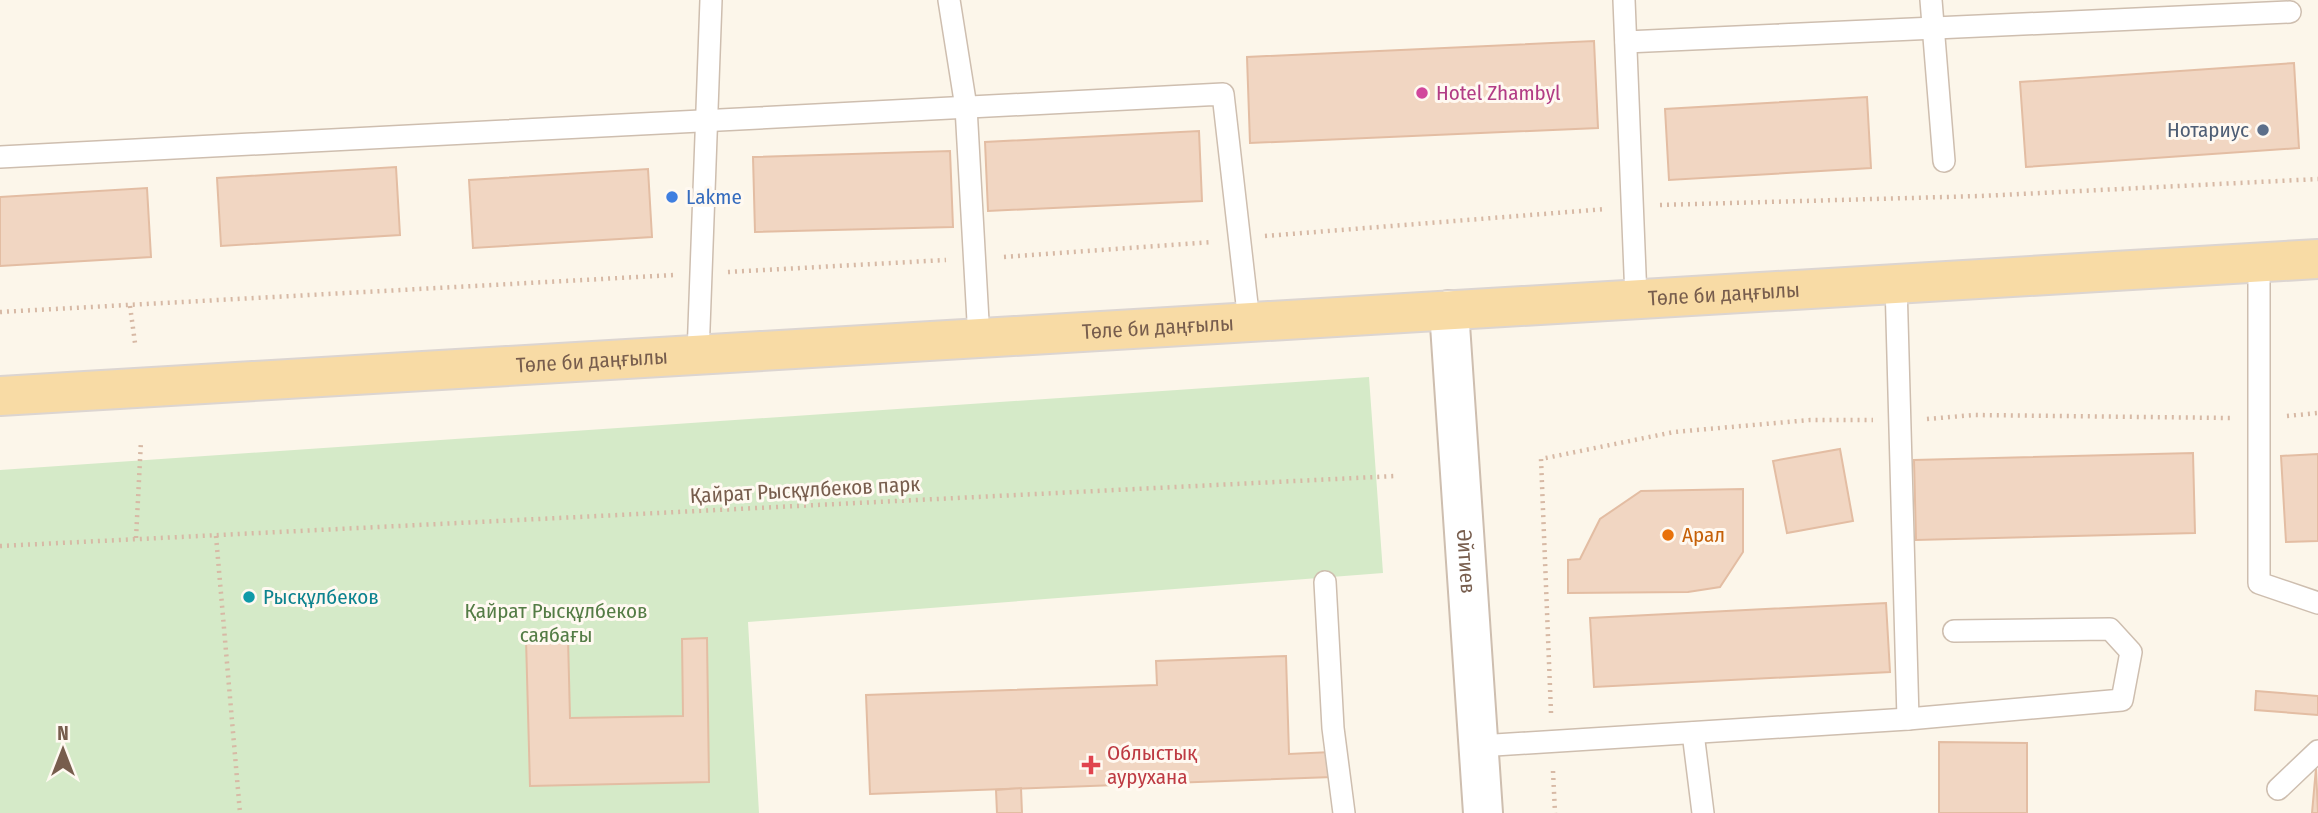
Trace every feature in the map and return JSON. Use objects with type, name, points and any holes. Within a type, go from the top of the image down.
[{"type":"main road","name":"Төле би даңғылы","points":[[0,396],[2318,259]]},
{"type":"street","name":"Әйтиев","points":[[1449,310],[1483,813]]},
{"type":"lane","points":[[698,355],[711,0]]},
{"type":"lane","points":[[949,0],[966,107],[979,339]]},
{"type":"lane","points":[[1624,0],[1636,298]]},
{"type":"lane","points":[[1931,0],[1944,161]]},
{"type":"lane","points":[[1626,42],[2290,12]]},
{"type":"lane","points":[[0,157],[1223,94],[1249,322]]},
{"type":"lane","points":[[2259,261],[2259,583],[2318,603]]},
{"type":"lane","points":[[1896,283],[1909,719]]},
{"type":"lane","points":[[1325,582],[1333,728],[1344,813]]},
{"type":"lane","points":[[1479,746],[1909,719],[2122,699],[2131,652],[2110,629],[1954,631]]},
{"type":"lane","points":[[1693,733],[1703,813]]},
{"type":"lane","points":[[2278,789],[2318,751]]},
{"type":"path","points":[[1657,205],[1981,196],[2318,179]]},
{"type":"path","points":[[1256,237],[1617,208]]},
{"type":"path","points":[[994,257],[1215,242]]},
{"type":"path","points":[[715,273],[952,260]]},
{"type":"path","points":[[0,312],[687,275]]},
{"type":"path","points":[[130,306],[135,343]]},
{"type":"path","points":[[136,538],[141,441]]},
{"type":"path","points":[[1541,459],[1555,813]]},
{"type":"path","name":"Қайрат Рысқұлбеков парк","points":[[0,546],[1395,475]]},
{"type":"path","points":[[216,536],[240,813]]},
{"type":"green space","name":"Қайрат Рысқұлбеков саябағы","points":[[1369,377],[1383,573],[748,622],[759,813],[0,813],[0,470]]},
{"type":"building","name":"Hotel Zhambyl","points":[[1594,41],[1598,128],[1250,143],[1247,57]]},
{"type":"building","points":[[2294,63],[2299,148],[2026,167],[2020,82]]},
{"type":"building","points":[[1867,97],[1871,168],[1669,180],[1665,109]]},
{"type":"building","points":[[1199,131],[1202,201],[988,211],[985,142]]},
{"type":"building","points":[[950,151],[953,227],[755,232],[753,157]]},
{"type":"building","points":[[396,167],[400,235],[221,246],[217,178]]},
{"type":"building","points":[[648,169],[652,237],[473,248],[469,180]]},
{"type":"building","points":[[147,188],[151,257],[0,266],[0,197]]},
{"type":"building","points":[[1840,449],[1853,521],[1787,533],[1773,461]]},
{"type":"building","points":[[2193,453],[2195,533],[1916,540],[1914,460]]},
{"type":"building","points":[[2318,454],[2318,541],[2286,542],[2281,456]]},
{"type":"building","name":"Арал","points":[[1743,489],[1743,552],[1720,587],[1688,592],[1568,593],[1568,560],[1580,559],[1600,519],[1641,491]]},
{"type":"building","points":[[1886,603],[1890,672],[1594,687],[1590,618]]},
{"type":"building","points":[[568,638],[570,718],[683,716],[682,639],[707,638],[709,782],[530,786],[526,639]]},
{"type":"building","points":[[1286,656],[1289,754],[1331,752],[1332,777],[870,794],[866,695],[1157,685],[1156,661]]},
{"type":"building","points":[[2256,691],[2318,696],[2318,715],[2255,710]]},
{"type":"building","points":[[1939,742],[2027,743],[2027,813],[1939,813]]},
{"type":"building","points":[[2316,768],[2318,813],[2312,813]]},
{"type":"building","points":[[1021,788],[1022,813],[997,813],[996,790]]},
{"type":"place","name":"Hotel Zhambyl","points":[[1422,93]]},
{"type":"place","name":"Нотариус","points":[[2263,130]]},
{"type":"place","name":"Lakme","points":[[672,197]]},
{"type":"place","name":"Арал","points":[[1668,535]]},
{"type":"place","name":"Рысқұлбеков","points":[[249,597]]},
{"type":"place","name":"Облыстық аурухана","points":[[1091,765]]}]
